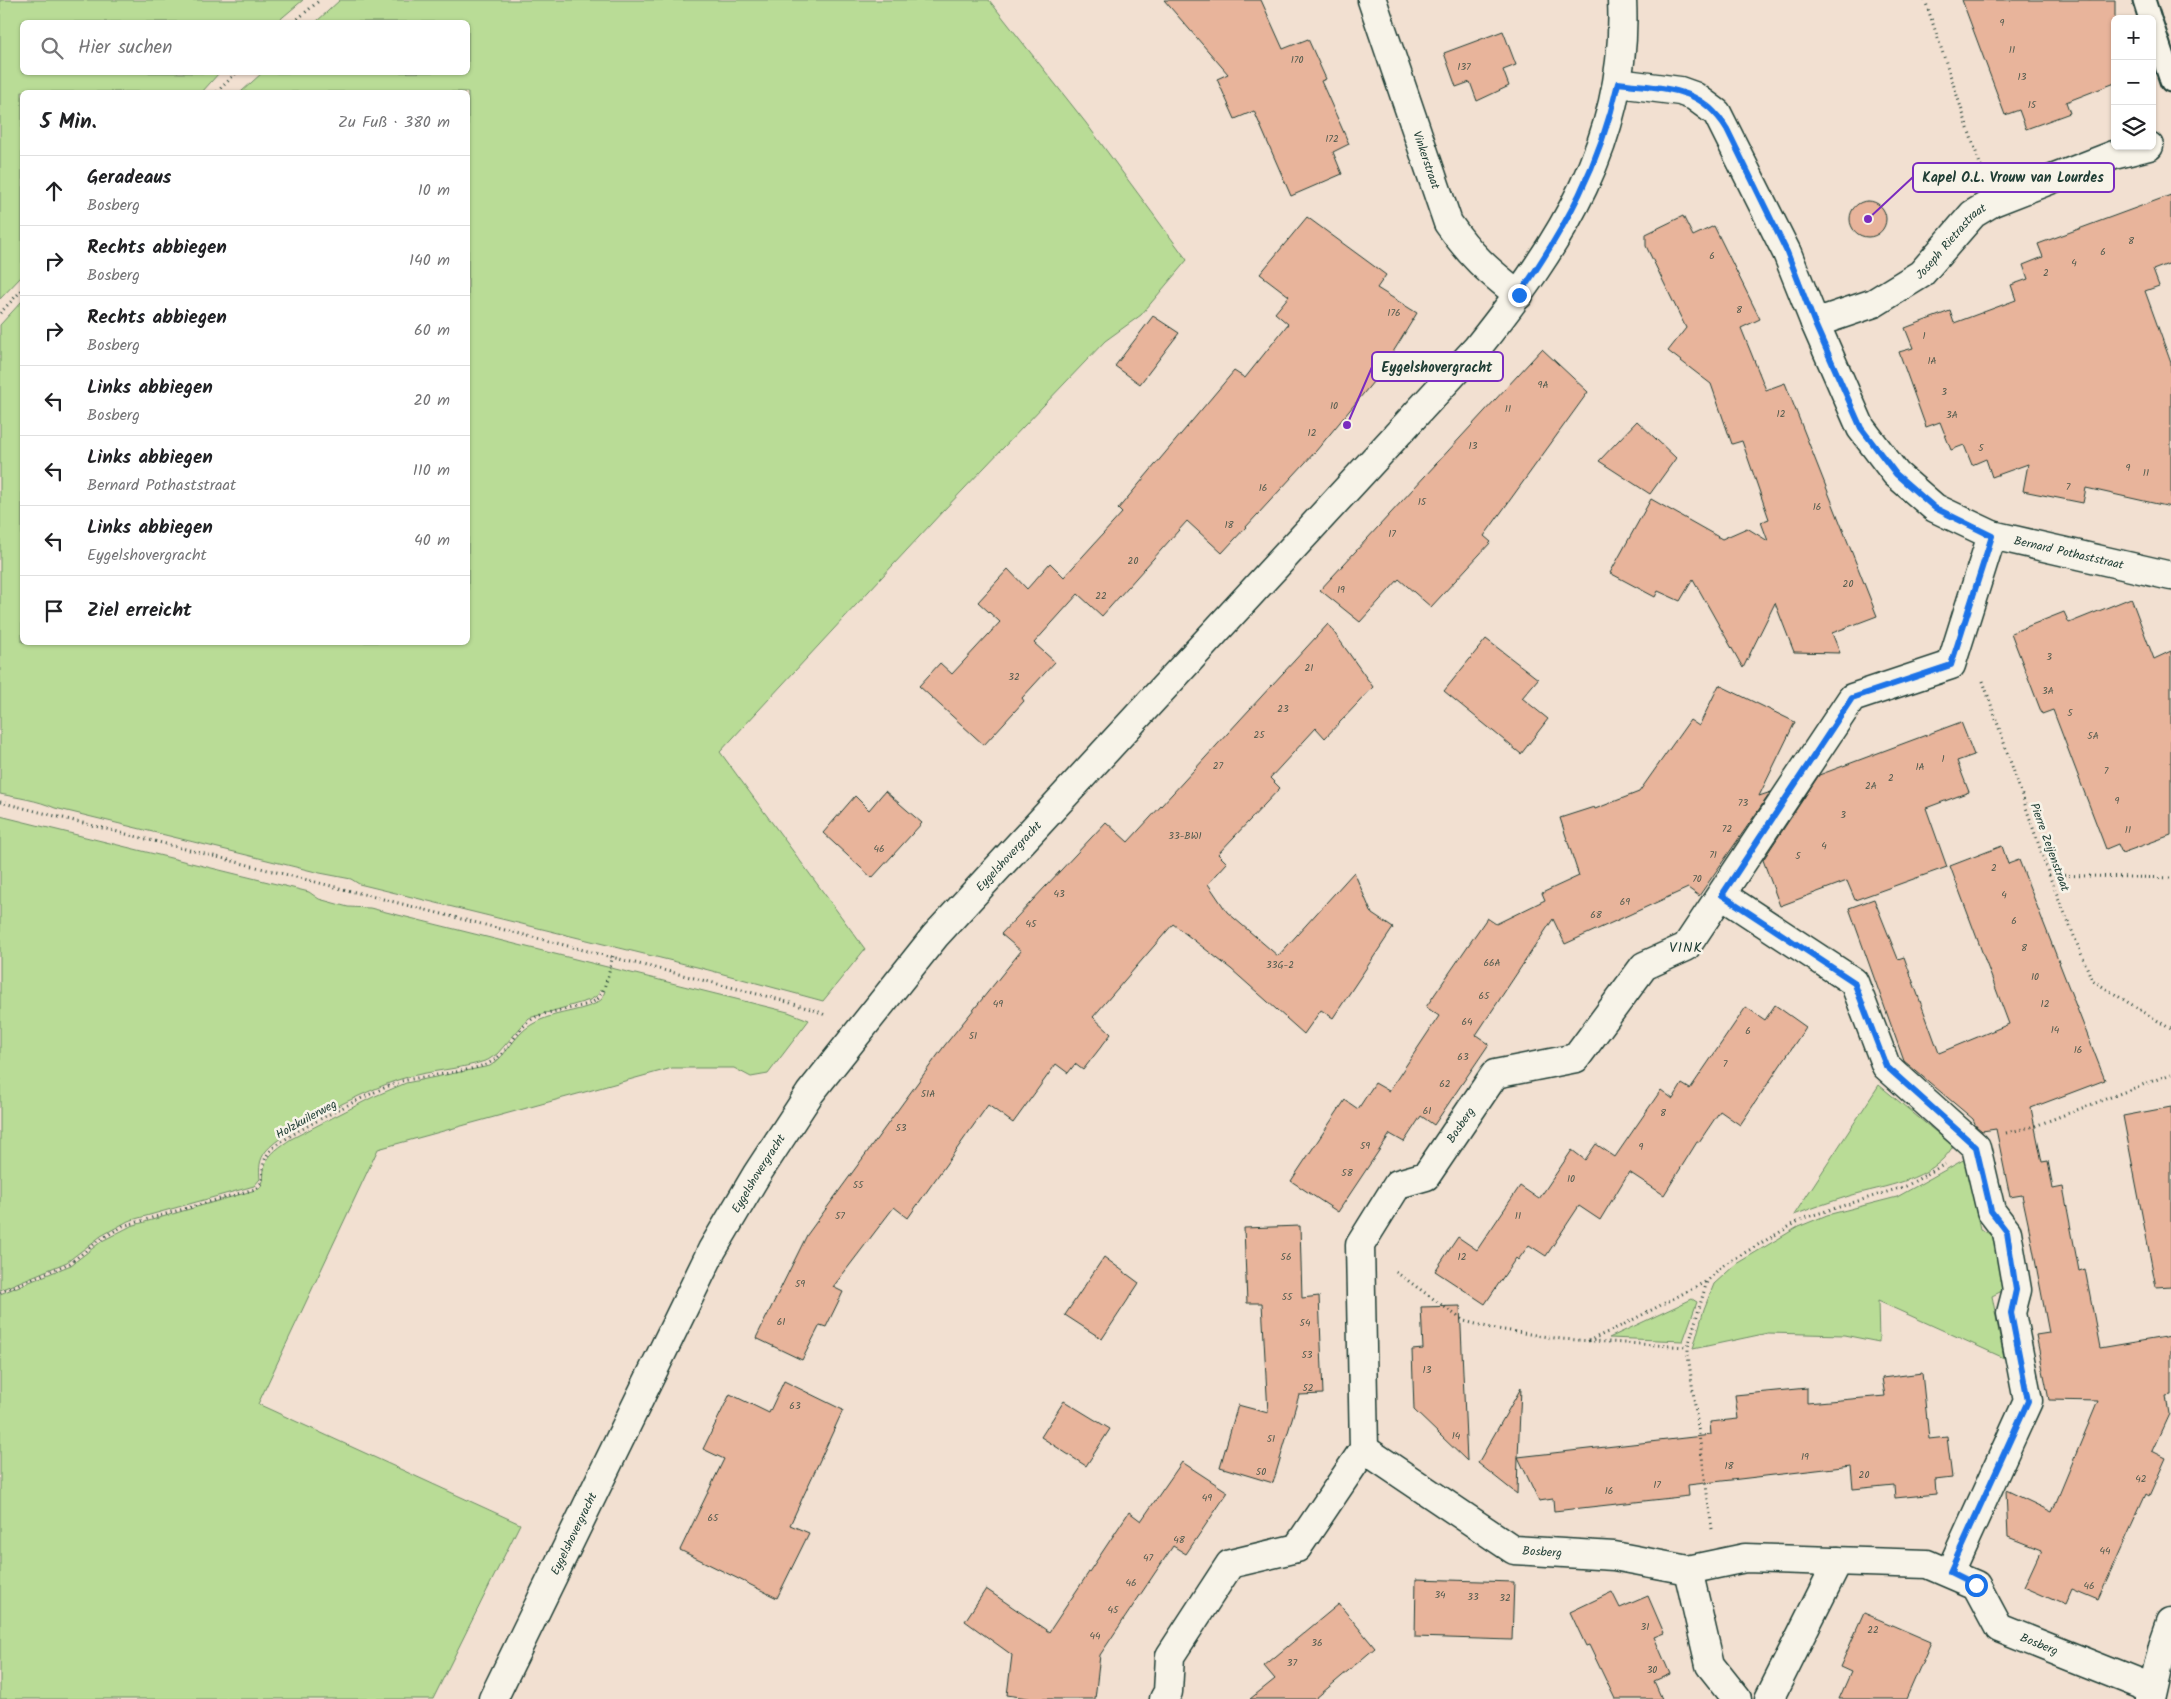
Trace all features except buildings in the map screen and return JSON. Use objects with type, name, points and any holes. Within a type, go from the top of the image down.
[{"type":"street","name":"Vinkerstraat","points":[[1372,0],[1448,222],[1467,250],[1485,269],[1519,295]]},
{"type":"street","name":"Eygelshovergracht","points":[[493,1699],[712,1250],[757,1174],[810,1093],[935,936],[1477,348],[1519,295],[1560,234],[1593,169],[1608,125],[1618,83],[1622,37],[1622,0]]},
{"type":"street","name":"Bernard Pothaststraat","points":[[1618,83],[1680,91],[1694,96],[1717,113],[1787,252],[1815,324],[1861,428],[1896,474],[1935,508],[1992,536],[2171,576]]},
{"type":"street","points":[[2156,144],[2171,140]]},
{"type":"street","name":"Joseph Rietrastraat","points":[[1815,324],[1874,303],[1921,274],[1973,214],[1993,202],[2114,155],[2133,150]]},
{"type":"street","name":"Bosberg","points":[[1360,1246],[1398,1184],[1426,1176],[1495,1074],[1576,1058],[1644,966],[1686,947],[1852,698],[1951,665],[1992,536]]},
{"type":"street","points":[[1722,895],[1854,982],[1886,1066],[1976,1147],[1991,1211],[2007,1232],[2016,1290],[2011,1313],[2028,1401],[1950,1572]]},
{"type":"street","points":[[1164,1699],[1168,1692],[1170,1656],[1230,1564],[1297,1548],[1364,1449],[1360,1246]]},
{"type":"street","name":"Bosberg","points":[[1364,1449],[1514,1550],[1614,1556],[1688,1570],[1745,1558],[1927,1564],[1950,1572],[1976,1585],[1999,1628],[2151,1694]]},
{"type":"street","points":[[1769,1699],[1838,1561]]},
{"type":"street","points":[[1688,1570],[1710,1665],[1737,1699]]},
{"type":"street","points":[[2151,1694],[2171,1623]]},
{"type":"lane","points":[[2144,0],[2149,15]]},
{"type":"lane","points":[[2156,36],[2171,81]]},
{"type":"path","points":[[296,20],[320,0]]},
{"type":"path","points":[[1924,0],[1993,202]]},
{"type":"path","points":[[219,90],[235,75]]},
{"type":"path","points":[[0,313],[20,292]]},
{"type":"path","name":"Pierre Zeijenstraat","points":[[1961,632],[1980,672],[2049,875],[2092,980],[2171,1029]]},
{"type":"path","points":[[0,802],[613,956],[817,1011],[857,1035]]},
{"type":"path","points":[[2049,875],[2171,878]]},
{"type":"path","name":"Holzkuilerweg","points":[[0,1292],[70,1263],[98,1241],[123,1226],[255,1188],[262,1182],[262,1164],[271,1150],[288,1137],[370,1095],[400,1082],[476,1067],[491,1062],[525,1025],[537,1016],[597,1000],[613,956]]},
{"type":"path","points":[[1587,1341],[1619,1327],[1707,1281],[1722,1266],[1804,1218],[1906,1186],[1998,1135],[2035,1126],[2171,1074]]},
{"type":"path","points":[[1360,1246],[1464,1321],[1490,1328],[1587,1341],[1688,1347]]},
{"type":"path","points":[[1707,1281],[1688,1347],[1716,1565]]},
{"type":"green space","points":[[0,0],[303,0],[279,20],[20,20],[20,75],[217,75],[204,90],[20,90],[20,278],[0,299]]},
{"type":"green space","points":[[340,0],[989,0],[1086,123],[1187,260],[1141,315],[1105,341],[943,511],[720,752],[865,949],[823,1001],[701,968],[359,884],[351,879],[0,794],[0,325],[20,303],[20,645],[470,645],[470,90],[243,90],[260,75],[470,75],[470,20],[318,20]]},
{"type":"green space","points":[[0,816],[309,892],[319,899],[348,907],[370,908],[788,1012],[809,1020],[768,1074],[751,1077],[734,1068],[672,1068],[378,1149],[258,1404],[520,1524],[433,1699],[0,1699],[0,1294],[71,1265],[102,1241],[131,1226],[259,1189],[269,1157],[291,1139],[373,1097],[406,1083],[490,1066],[531,1025],[547,1017],[597,1003],[602,999],[605,991],[600,990],[598,995],[590,1000],[529,1018],[497,1054],[488,1060],[401,1079],[329,1110],[309,1121],[275,1142],[266,1151],[260,1164],[260,1179],[254,1186],[128,1221],[101,1236],[67,1262],[0,1290]]},
{"type":"green space","points":[[1879,1085],[1953,1146],[1944,1158],[1920,1175],[1892,1185],[1842,1198],[1794,1215]]},
{"type":"green space","points":[[1965,1159],[1980,1229],[1994,1236],[2004,1290],[1992,1296],[2004,1358],[1878,1301],[1879,1342],[1844,1335],[1768,1333],[1693,1349],[1704,1309],[1714,1284],[1736,1264],[1798,1227],[1827,1215],[1897,1197]]},
{"type":"green space","points":[[1692,1299],[1697,1302],[1683,1341],[1609,1338]]},
{"type":"place","name":"Kapel O.L. Vrouw van Lourdes","points":[[1868,219]]},
{"type":"place","name":"Eygelshovergracht","points":[[1347,425]]},
{"type":"district","name":"VINK","points":[[1686,947]]},
{"type":"route","points":[[1519,295],[1560,234],[1593,169],[1611,116],[1618,83],[1680,91],[1694,96],[1717,113],[1727,129],[1787,252],[1815,324],[1861,428],[1896,474],[1935,508],[1992,536],[1951,665],[1852,698],[1722,895],[1854,982],[1886,1066],[1976,1147],[1991,1211],[2007,1232],[2016,1290],[2011,1313],[2028,1401],[1950,1572],[1976,1585]]}]
